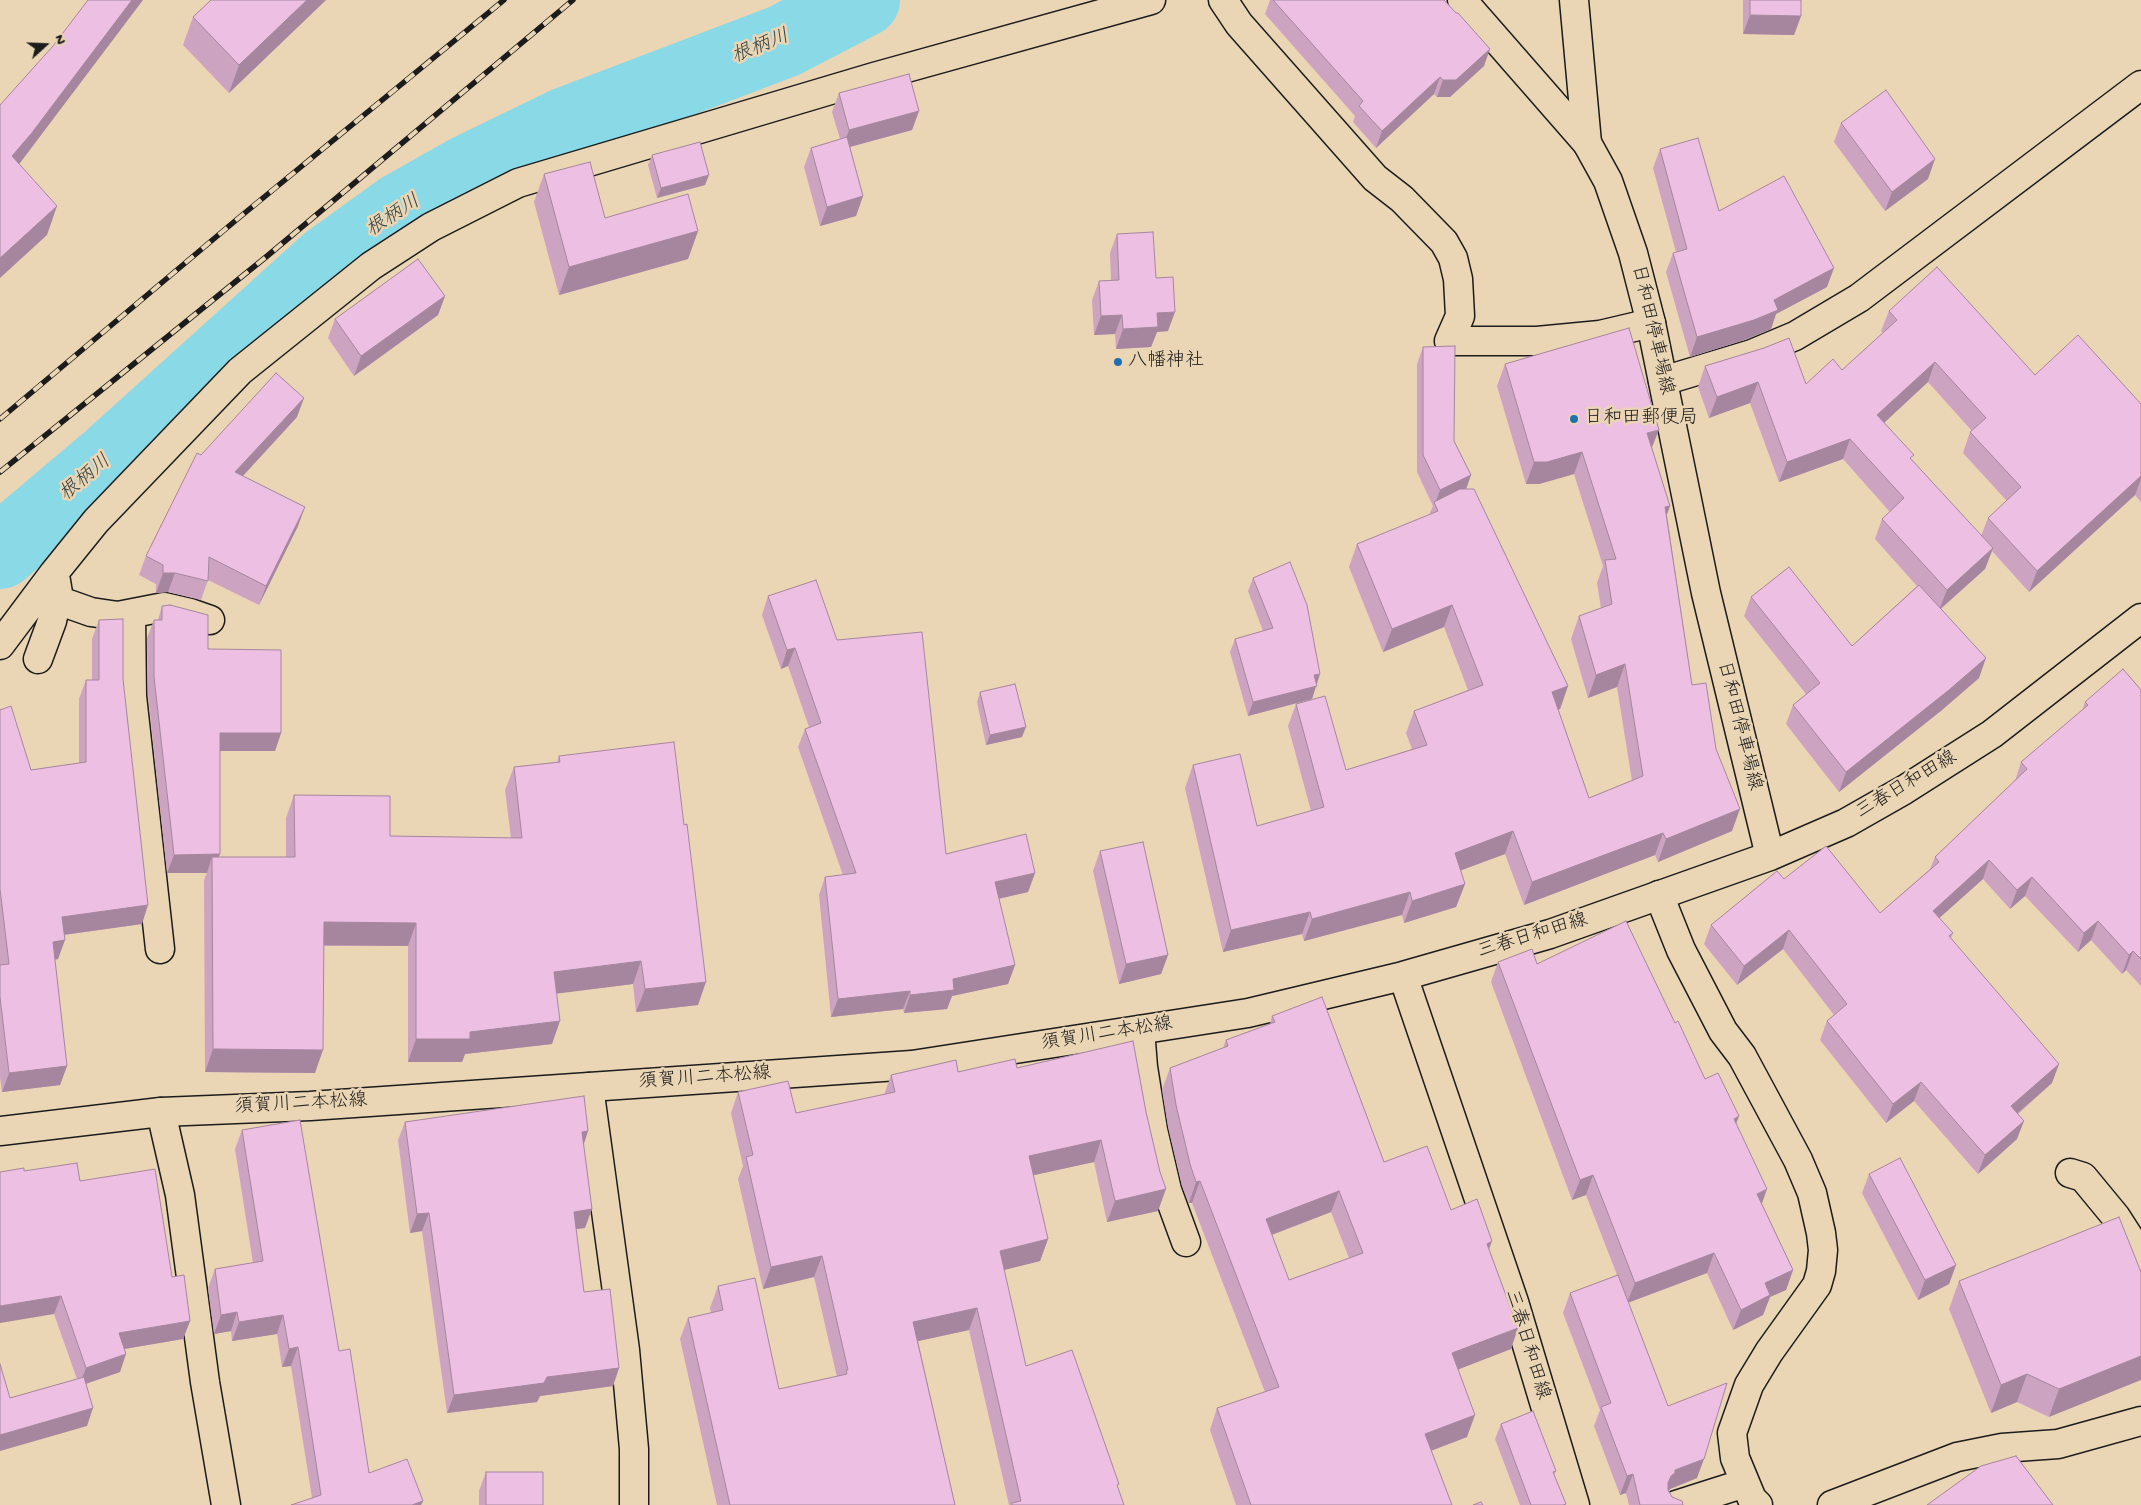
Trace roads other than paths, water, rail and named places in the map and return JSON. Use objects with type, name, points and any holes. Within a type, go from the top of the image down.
[{"type":"street","points":[[0,645],[54,573],[127,487],[240,371],[371,266],[431,227],[518,183],[874,77],[1151,0]]},
{"type":"street","points":[[1223,0],[1239,24],[1375,178],[1402,199],[1444,242],[1456,272],[1460,316],[1449,341],[1537,341],[1600,335],[1650,323]]},
{"type":"street","name":"日和田停車場線","points":[[1462,0],[1587,143],[1608,181],[1632,253],[1650,323],[1706,593],[1770,856]]},
{"type":"street","points":[[1574,0],[1587,143]]},
{"type":"street","points":[[1663,381],[1752,354],[1795,336],[1859,298],[2141,85]]},
{"type":"street","points":[[38,659],[52,621],[57,600],[58,593],[54,573]]},
{"type":"street","points":[[57,600],[91,612],[118,616],[164,607],[190,612],[210,620]]},
{"type":"street","points":[[131,614],[132,696],[160,949]]},
{"type":"street","name":"三春日和田線","points":[[1575,1505],[1514,1302],[1403,976],[1550,934],[1770,856],[1846,822],[1904,790],[1992,734],[2141,618]]},
{"type":"street","points":[[1659,895],[1681,950],[1723,1031],[1742,1056],[1798,1160],[1812,1193],[1823,1250],[1818,1285],[1769,1352],[1749,1385],[1736,1418],[1732,1433],[1735,1458],[1752,1494],[1676,1505]]},
{"type":"street","name":"須賀川二本松線","points":[[0,1131],[161,1112],[310,1106],[912,1065],[1248,1013],[1403,976]]},
{"type":"street","points":[[1140,1030],[1143,1067],[1153,1130],[1167,1190],[1186,1242]]},
{"type":"street","points":[[589,1087],[625,1350],[634,1449],[634,1505]]},
{"type":"street","points":[[161,1112],[180,1195],[205,1382],[226,1505]]},
{"type":"street","points":[[2070,1173],[2083,1178],[2116,1217],[2141,1256]]},
{"type":"street","points":[[1832,1505],[1957,1457],[2002,1448],[2058,1444],[2141,1421]]},
{"type":"waterway","name":"根柄川","points":[[0,552],[110,459],[328,262],[400,210],[469,171],[566,124],[784,41],[863,0]]},
{"type":"railway","points":[[0,419],[235,221],[504,0]]},
{"type":"railway","points":[[0,472],[266,257],[573,0]]},
{"type":"place","name":"八幡神社","points":[[1118,362]]},
{"type":"place","name":"日和田郵便局","points":[[1574,419]]}]
